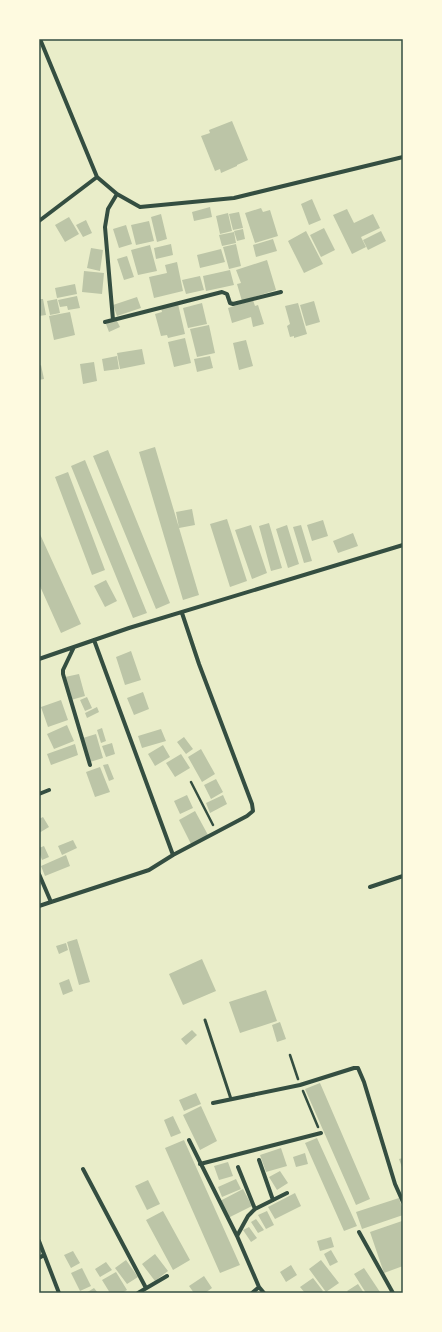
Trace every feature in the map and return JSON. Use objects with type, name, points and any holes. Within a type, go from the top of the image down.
[{"type":"street","points":[[40,39],[97,177],[117,194],[140,207],[234,198],[403,158]]},
{"type":"street","points":[[39,221],[97,177]]},
{"type":"street","points":[[113,320],[105,229],[108,209],[117,194]]},
{"type":"street","points":[[105,322],[222,292],[227,294],[230,303],[233,304],[280,292]]},
{"type":"street","points":[[39,659],[94,640],[403,545]]},
{"type":"street","points":[[39,906],[149,870],[252,813],[253,811],[252,804],[199,664],[182,613]]},
{"type":"street","points":[[94,640],[173,856]]},
{"type":"street","points":[[74,647],[63,670],[63,674],[90,765]]},
{"type":"street","points":[[39,794],[49,790]]},
{"type":"street","points":[[39,874],[51,902]]},
{"type":"street","points":[[370,887],[403,876]]},
{"type":"street","points":[[214,1103],[300,1085],[358,1068],[364,1082],[395,1184],[403,1202]]},
{"type":"street","points":[[200,1164],[321,1133]]},
{"type":"street","points":[[189,1140],[237,1236],[259,1288],[264,1293]]},
{"type":"street","points":[[259,1160],[273,1200]]},
{"type":"street","points":[[238,1167],[255,1209]]},
{"type":"street","points":[[83,1169],[146,1288]]},
{"type":"street","points":[[237,1236],[248,1216],[255,1209],[287,1193]]},
{"type":"street","points":[[359,1232],[393,1293]]},
{"type":"street","points":[[39,1241],[58,1293]]},
{"type":"street","points":[[39,1258],[44,1255]]},
{"type":"street","points":[[138,1293],[167,1276]]},
{"type":"street","points":[[252,1293],[259,1288]]},
{"type":"lane","points":[[205,1020],[231,1099]]},
{"type":"path","points":[[191,782],[217,832]]},
{"type":"path","points":[[290,1055],[300,1085],[321,1133]]},
{"type":"building","points":[[232,121],[248,160],[221,173],[220,169],[215,171],[201,136],[210,133],[209,130]]},
{"type":"building","points":[[312,199],[321,220],[309,225],[301,204]]},
{"type":"building","points":[[210,207],[212,217],[194,221],[192,212]]},
{"type":"building","points":[[261,208],[263,212],[270,210],[278,236],[255,243],[245,213]]},
{"type":"building","points":[[347,209],[354,223],[373,214],[380,228],[361,237],[366,247],[352,254],[333,215]]},
{"type":"building","points":[[239,212],[243,228],[233,230],[229,214]]},
{"type":"building","points":[[228,213],[232,231],[220,234],[216,216]]},
{"type":"building","points":[[161,214],[167,239],[157,242],[151,217]]},
{"type":"building","points":[[69,217],[79,234],[65,242],[55,225]]},
{"type":"building","points":[[86,220],[92,233],[83,237],[76,225]]},
{"type":"building","points":[[149,221],[154,241],[136,245],[131,225]]},
{"type":"building","points":[[126,225],[132,244],[119,248],[113,229]]},
{"type":"building","points":[[324,228],[335,250],[321,257],[310,235]]},
{"type":"building","points":[[243,229],[245,239],[237,241],[234,231]]},
{"type":"building","points":[[306,231],[323,264],[304,273],[288,241]]},
{"type":"building","points":[[381,231],[386,241],[368,250],[363,240]]},
{"type":"building","points":[[234,232],[236,243],[222,246],[219,235]]},
{"type":"building","points":[[273,239],[277,251],[256,257],[253,245]]},
{"type":"building","points":[[171,244],[173,255],[156,259],[154,248]]},
{"type":"building","points":[[236,244],[241,266],[229,269],[223,247]]},
{"type":"building","points":[[150,245],[157,271],[138,275],[131,250]]},
{"type":"building","points":[[91,248],[103,250],[100,271],[87,268]]},
{"type":"building","points":[[221,249],[225,262],[200,268],[197,255]]},
{"type":"building","points":[[127,256],[134,277],[124,280],[117,259]]},
{"type":"building","points":[[267,260],[276,290],[242,301],[237,284],[241,283],[236,270]]},
{"type":"building","points":[[177,262],[183,291],[154,298],[149,277],[167,273],[165,265]]},
{"type":"building","points":[[230,270],[234,285],[206,291],[203,276]]},
{"type":"building","points":[[84,271],[104,273],[102,294],[82,292]]},
{"type":"building","points":[[200,276],[204,290],[186,294],[182,280]]},
{"type":"building","points":[[75,284],[77,294],[57,298],[55,288]]},
{"type":"building","points":[[77,296],[80,308],[68,310],[67,306],[60,307],[58,300]]},
{"type":"building","points":[[137,297],[141,308],[117,316],[113,305]]},
{"type":"building","points":[[39,299],[43,299],[46,315],[39,316]]},
{"type":"building","points":[[57,299],[60,313],[50,315],[47,301]]},
{"type":"building","points":[[253,300],[255,306],[258,305],[264,324],[253,327],[251,317],[232,323],[228,308]]},
{"type":"building","points":[[314,301],[320,322],[306,326],[300,305]]},
{"type":"building","points":[[202,303],[207,324],[188,328],[183,308]]},
{"type":"building","points":[[298,303],[307,334],[294,338],[294,336],[290,337],[287,326],[290,324],[285,306]]},
{"type":"building","points":[[178,304],[185,334],[168,338],[167,335],[161,336],[155,314],[162,312],[161,308]]},
{"type":"building","points":[[70,312],[75,335],[54,340],[49,316]]},
{"type":"building","points":[[116,319],[120,327],[109,332],[106,324]]},
{"type":"building","points":[[209,325],[215,353],[197,357],[190,329]]},
{"type":"building","points":[[185,338],[191,363],[174,367],[168,342]]},
{"type":"building","points":[[246,340],[253,366],[239,370],[233,343]]},
{"type":"building","points":[[142,349],[145,364],[120,369],[117,353]]},
{"type":"building","points":[[117,356],[119,369],[104,371],[102,359]]},
{"type":"building","points":[[210,356],[213,368],[197,372],[194,359]]},
{"type":"building","points":[[94,362],[97,381],[83,384],[80,364]]},
{"type":"building","points":[[41,365],[44,379],[39,380],[39,366]]},
{"type":"building","points":[[155,447],[199,595],[183,600],[139,452]]},
{"type":"building","points":[[108,450],[170,603],[156,609],[93,456]]},
{"type":"building","points":[[85,460],[147,613],[133,618],[71,466]]},
{"type":"building","points":[[68,472],[105,570],[92,575],[55,477]]},
{"type":"building","points":[[192,509],[195,525],[179,528],[176,512]]},
{"type":"building","points":[[227,519],[247,581],[230,587],[210,524]]},
{"type":"building","points":[[323,520],[328,536],[312,541],[307,525]]},
{"type":"building","points":[[269,523],[282,568],[271,571],[259,526]]},
{"type":"building","points":[[251,525],[267,573],[252,579],[235,530]]},
{"type":"building","points":[[287,525],[299,564],[288,568],[276,529]]},
{"type":"building","points":[[301,525],[312,561],[304,563],[293,527]]},
{"type":"building","points":[[39,532],[81,624],[61,633],[39,584]]},
{"type":"building","points":[[353,533],[358,546],[338,553],[333,541]]},
{"type":"building","points":[[106,580],[117,601],[105,607],[94,586]]},
{"type":"building","points":[[131,651],[141,680],[125,685],[116,657]]},
{"type":"building","points":[[79,674],[85,696],[71,700],[65,677]]},
{"type":"building","points":[[143,692],[149,709],[134,715],[127,698]]},
{"type":"building","points":[[87,697],[92,708],[85,711],[80,700]]},
{"type":"building","points":[[61,700],[68,720],[48,727],[41,707]]},
{"type":"building","points":[[97,707],[99,712],[87,718],[85,713]]},
{"type":"building","points":[[67,725],[74,741],[54,749],[47,734]]},
{"type":"building","points":[[102,728],[106,741],[101,743],[97,730]]},
{"type":"building","points":[[161,729],[166,741],[142,748],[138,736]]},
{"type":"building","points":[[96,734],[103,758],[90,762],[83,738]]},
{"type":"building","points":[[184,737],[193,749],[186,754],[177,742]]},
{"type":"building","points":[[112,743],[115,754],[106,757],[102,746]]},
{"type":"building","points":[[75,744],[78,755],[51,765],[47,754]]},
{"type":"building","points":[[163,745],[170,757],[155,766],[148,754]]},
{"type":"building","points":[[201,749],[215,774],[202,782],[188,757]]},
{"type":"building","points":[[181,754],[190,768],[175,777],[166,763]]},
{"type":"building","points":[[108,764],[114,779],[109,781],[103,765]]},
{"type":"building","points":[[100,767],[110,792],[95,797],[86,772]]},
{"type":"building","points":[[216,779],[223,792],[211,799],[204,785]]},
{"type":"building","points":[[187,795],[193,808],[180,814],[174,801]]},
{"type":"building","points":[[223,795],[227,804],[210,813],[206,803]]},
{"type":"building","points":[[195,811],[208,835],[191,844],[179,820]]},
{"type":"building","points":[[43,817],[49,827],[39,833],[39,819]]},
{"type":"building","points":[[73,840],[77,848],[62,855],[58,846]]},
{"type":"building","points":[[44,846],[49,857],[42,860],[39,848]]},
{"type":"building","points":[[66,855],[70,866],[45,876],[41,866]]},
{"type":"building","points":[[77,939],[90,982],[79,985],[67,942]]},
{"type":"building","points":[[66,943],[68,950],[59,954],[56,946]]},
{"type":"building","points":[[202,959],[216,991],[183,1005],[169,974]]},
{"type":"building","points":[[69,979],[73,991],[63,995],[59,983]]},
{"type":"building","points":[[266,990],[277,1021],[240,1033],[229,1002]]},
{"type":"building","points":[[280,1022],[286,1039],[277,1042],[272,1025]]},
{"type":"building","points":[[192,1030],[197,1035],[186,1045],[181,1039]]},
{"type":"building","points":[[320,1083],[370,1199],[356,1205],[305,1089]]},
{"type":"building","points":[[196,1093],[201,1104],[184,1111],[179,1100]]},
{"type":"building","points":[[201,1106],[217,1141],[200,1150],[183,1115]]},
{"type":"building","points":[[173,1116],[181,1133],[171,1137],[164,1120]]},
{"type":"building","points":[[317,1138],[357,1226],[344,1231],[305,1143]]},
{"type":"building","points":[[184,1140],[240,1265],[220,1273],[165,1148]]},
{"type":"building","points":[[281,1148],[287,1166],[266,1172],[260,1155]]},
{"type":"building","points":[[305,1153],[308,1164],[296,1167],[293,1157]]},
{"type":"building","points":[[403,1158],[403,1170],[399,1159]]},
{"type":"building","points":[[228,1162],[233,1176],[219,1180],[214,1166]]},
{"type":"building","points":[[280,1171],[288,1183],[277,1190],[269,1177]]},
{"type":"building","points":[[236,1179],[241,1189],[222,1197],[218,1187]]},
{"type":"building","points":[[148,1180],[160,1204],[147,1210],[135,1186]]},
{"type":"building","points":[[243,1189],[252,1206],[228,1218],[220,1201]]},
{"type":"building","points":[[295,1193],[301,1206],[275,1219],[268,1207]]},
{"type":"building","points":[[399,1198],[403,1215],[362,1229],[356,1212]]},
{"type":"building","points":[[163,1211],[190,1260],[173,1270],[146,1220]]},
{"type":"building","points":[[267,1211],[274,1225],[266,1229],[258,1215]]},
{"type":"building","points":[[256,1219],[264,1230],[258,1233],[251,1222]]},
{"type":"building","points":[[402,1221],[403,1266],[384,1273],[370,1232]]},
{"type":"building","points":[[249,1227],[257,1238],[251,1242],[243,1230]]},
{"type":"building","points":[[331,1237],[334,1247],[320,1251],[317,1241]]},
{"type":"building","points":[[331,1250],[338,1262],[330,1266],[324,1254]]},
{"type":"building","points":[[73,1251],[80,1263],[71,1268],[64,1255]]},
{"type":"building","points":[[155,1254],[168,1271],[155,1281],[142,1264]]},
{"type":"building","points":[[126,1260],[138,1277],[127,1284],[115,1268]]},
{"type":"building","points":[[321,1260],[339,1283],[326,1292],[309,1269]]},
{"type":"building","points":[[106,1262],[112,1270],[100,1277],[95,1269]]},
{"type":"building","points":[[291,1265],[297,1275],[286,1282],[280,1272]]},
{"type":"building","points":[[82,1268],[91,1286],[80,1291],[71,1273]]},
{"type":"building","points":[[364,1268],[380,1292],[379,1293],[366,1293],[354,1274]]},
{"type":"building","points":[[116,1272],[127,1290],[122,1293],[110,1293],[102,1280]]},
{"type":"building","points":[[204,1276],[212,1288],[205,1293],[194,1293],[189,1286]]},
{"type":"building","points":[[313,1278],[323,1291],[320,1293],[305,1293],[300,1287]]},
{"type":"building","points":[[358,1284],[364,1293],[349,1293],[347,1291]]},
{"type":"building","points":[[94,1288],[98,1293],[86,1293]]}]
